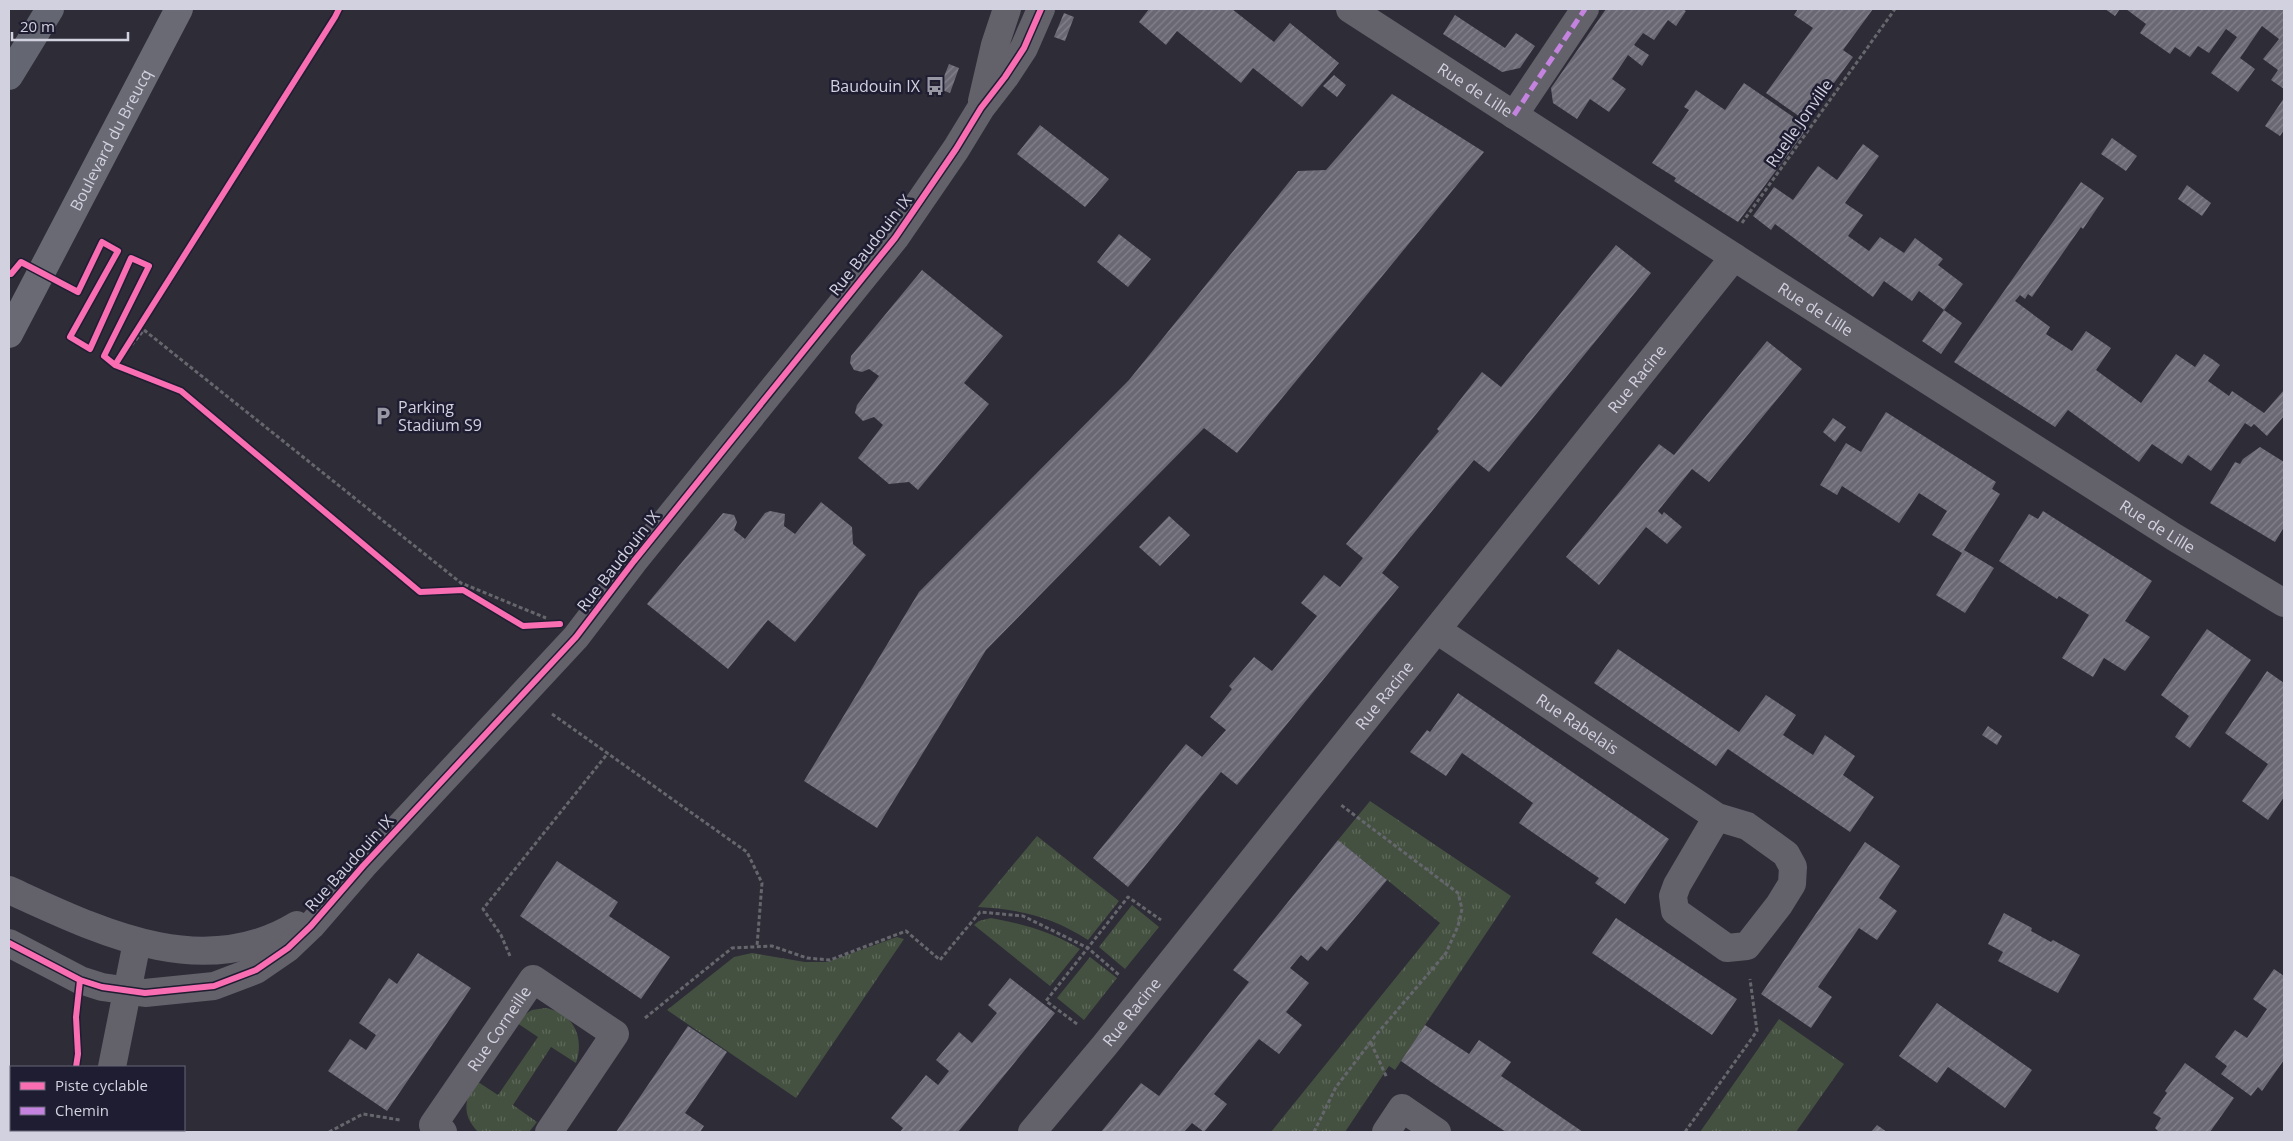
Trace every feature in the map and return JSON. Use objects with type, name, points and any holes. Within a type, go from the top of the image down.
[{"type":"highway","points":[[9,76],[50,9]]},
{"type":"main road","name":"Boulevard du Breucq","points":[[9,334],[179,9]]},
{"type":"street","name":"Rue Baudouin IX","points":[[981,108],[992,53],[1007,9]]},
{"type":"street","name":"Rue Baudouin IX","points":[[9,943],[80,980],[102,987],[145,994],[214,986],[256,970],[288,948],[311,926],[363,866],[525,695],[576,637],[634,561],[895,238],[956,149],[981,108],[1024,48],[1042,9]]},
{"type":"street","name":"Rue de Lille","points":[[1350,9],[1729,254],[2174,537],[2284,603]]},
{"type":"street","points":[[1514,115],[1585,9]]},
{"type":"street","name":"Rue Racine","points":[[1032,1132],[1144,997],[1188,939],[1437,630],[1729,254]]},
{"type":"street","name":"Rue Rabelais","points":[[1437,630],[1717,818],[1747,826],[1786,854],[1792,867],[1792,884],[1778,906],[1747,946]]},
{"type":"street","points":[[1717,818],[1677,885],[1673,896],[1675,911],[1728,948],[1747,946]]},
{"type":"street","name":"Rue Baudouin IX","points":[[9,890],[68,917],[137,942],[188,952],[221,951],[259,943],[287,931],[306,920],[363,866]]},
{"type":"street","points":[[112,1066],[137,942]]},
{"type":"street","name":"Rue Corneille","points":[[438,1129],[533,979],[615,1034]]},
{"type":"street","points":[[549,1132],[615,1034]]},
{"type":"street","points":[[1386,1132],[1402,1108],[1436,1132]]},
{"type":"path","points":[[115,365],[144,330],[461,583],[551,620]]},
{"type":"path","points":[[525,695],[747,852],[762,883],[757,946]]},
{"type":"path","points":[[533,979],[512,963],[501,935],[484,909],[608,753]]},
{"type":"path","points":[[1313,784],[1458,892],[1462,909],[1458,926],[1446,953],[1336,1087],[1314,1132]]},
{"type":"path","points":[[1105,1045],[1046,1001],[1128,897],[1188,939]]},
{"type":"path","points":[[615,1034],[642,1020],[732,948],[772,946],[807,958],[830,960],[906,931],[940,960],[980,912],[1023,916],[1088,948],[1144,997]]},
{"type":"path","points":[[1685,1132],[1757,1031],[1747,946]]},
{"type":"path","points":[[1371,1042],[1402,1108]]},
{"type":"path","points":[[328,1132],[363,1114],[438,1129]]},
{"type":"green space","points":[[1370,801],[1511,896],[1395,1070],[1389,1066],[1345,1132],[1271,1132],[1440,923],[1338,840]]},
{"type":"green space","points":[[1037,836],[1119,901],[1088,940],[1049,920],[1022,912],[978,907]]},
{"type":"green space","points":[[1132,905],[1159,927],[1125,969],[1099,947]]},
{"type":"green space","points":[[991,918],[1037,929],[1080,949],[1050,986],[974,925],[979,921]]},
{"type":"green space","points":[[897,937],[904,939],[796,1098],[667,1010],[734,957],[752,953],[805,962],[827,962]]},
{"type":"green space","points":[[1090,957],[1117,978],[1084,1020],[1057,998]]},
{"type":"green space","points":[[545,1008],[555,1010],[563,1015],[574,1027],[578,1035],[579,1044],[576,1063],[551,1047],[513,1105],[537,1122],[529,1132],[478,1132],[469,1119],[466,1107],[475,1080],[498,1095],[538,1037],[514,1021],[532,1010]]},
{"type":"green space","points":[[1779,1019],[1844,1064],[1796,1132],[1700,1132]]},
{"type":"building","points":[[1149,9],[1232,9],[1274,42],[1290,23],[1339,63],[1302,107],[1253,68],[1241,83],[1177,31],[1166,45],[1139,22]]},
{"type":"building","points":[[1606,9],[1682,9],[1686,11],[1676,26],[1668,20],[1654,40],[1643,33],[1634,45],[1649,55],[1642,66],[1628,55],[1612,79],[1626,89],[1609,112],[1590,99],[1577,119],[1553,103],[1551,88]]},
{"type":"building","points":[[1798,9],[1873,9],[1843,50],[1853,57],[1806,121],[1766,93],[1813,28],[1794,15]]},
{"type":"building","points":[[2105,9],[2120,9],[2115,16]]},
{"type":"building","points":[[2126,9],[2284,9],[2284,89],[2271,80],[2278,70],[2263,59],[2279,39],[2262,26],[2240,58],[2255,69],[2238,92],[2211,73],[2237,37],[2226,29],[2209,53],[2198,46],[2190,57],[2175,47],[2170,54],[2140,33],[2146,24]]},
{"type":"building","points":[[1064,13],[1074,17],[1065,41],[1054,37]]},
{"type":"building","points":[[1455,15],[1505,48],[1516,33],[1535,46],[1520,68],[1502,72],[1443,34]]},
{"type":"building","points":[[949,64],[959,68],[950,93],[939,89]]},
{"type":"building","points":[[1334,75],[1346,85],[1337,97],[1323,86]]},
{"type":"building","points":[[1744,83],[1808,127],[1738,222],[1674,181],[1676,178],[1652,163],[1689,110],[1684,107],[1696,90],[1725,110]]},
{"type":"building","points":[[1392,94],[1484,152],[1237,453],[1204,428],[986,650],[877,828],[804,781],[919,592],[1129,380],[1298,171],[1326,170]]},
{"type":"building","points":[[2284,98],[2284,130],[2280,136],[2265,126]]},
{"type":"building","points":[[1040,125],[1109,179],[1085,207],[1017,154]]},
{"type":"building","points":[[2112,138],[2137,156],[2126,171],[2101,154]]},
{"type":"building","points":[[1863,144],[1879,156],[1845,203],[1863,215],[1848,236],[1869,251],[1880,237],[1904,253],[1915,238],[1943,259],[1938,265],[1963,284],[1944,310],[1919,291],[1912,301],[1884,281],[1873,297],[1775,224],[1771,230],[1753,216],[1774,187],[1793,200],[1818,166],[1837,180]]},
{"type":"building","points":[[2081,182],[2104,198],[2083,229],[2081,227],[2032,297],[2028,294],[2025,299],[2020,295],[2015,301],[2050,327],[2046,334],[2072,351],[2086,331],[2111,348],[2096,370],[2141,403],[2176,354],[2195,367],[2204,354],[2212,359],[2220,365],[2208,381],[2229,396],[2232,391],[2264,413],[2284,390],[2284,416],[2267,436],[2254,424],[2251,427],[2245,423],[2211,471],[2188,455],[2182,464],[2152,444],[2139,462],[2068,410],[2055,427],[1954,362]]},
{"type":"building","points":[[2187,185],[2211,203],[2202,216],[2178,199]]},
{"type":"building","points":[[1119,234],[1151,259],[1128,287],[1097,262]]},
{"type":"building","points":[[1616,245],[1651,273],[1489,472],[1474,460],[1405,544],[1382,573],[1399,587],[1237,785],[1221,772],[1128,887],[1093,858],[1186,744],[1202,757],[1226,730],[1210,717],[1232,689],[1229,686],[1254,657],[1272,671],[1317,616],[1301,603],[1324,575],[1340,587],[1363,558],[1346,544],[1439,431],[1437,429],[1482,372],[1501,387]]},
{"type":"building","points":[[922,270],[1003,336],[964,383],[989,404],[918,490],[909,482],[889,484],[858,458],[883,425],[874,417],[863,421],[855,413],[857,405],[879,376],[869,369],[862,372],[854,370],[850,363],[851,356]]},
{"type":"building","points":[[1944,310],[1962,323],[1941,354],[1922,341]]},
{"type":"building","points":[[1767,341],[1802,369],[1709,482],[1692,469],[1658,511],[1662,515],[1664,512],[1682,527],[1667,544],[1646,527],[1599,585],[1566,557],[1659,444],[1674,455]]},
{"type":"building","points":[[1886,412],[1996,482],[1992,489],[2000,494],[1964,550],[1994,568],[1965,613],[1936,595],[1962,553],[1932,535],[1947,511],[1919,493],[1899,523],[1842,486],[1837,495],[1820,485],[1846,443],[1861,452]]},
{"type":"building","points":[[1833,418],[1846,427],[1835,442],[1823,432]]},
{"type":"building","points":[[2260,447],[2284,462],[2284,527],[2275,542],[2210,503],[2235,462],[2240,464],[2243,459]]},
{"type":"building","points":[[821,502],[852,527],[853,544],[866,555],[795,642],[768,620],[728,669],[647,604],[723,513],[734,515],[737,522],[734,530],[745,539],[765,513],[770,511],[785,514],[784,526],[795,534]]},
{"type":"building","points":[[2043,511],[2152,581],[2125,621],[2150,637],[2125,671],[2104,658],[2093,677],[2062,658],[2089,615],[2059,596],[2057,599],[1999,561],[2029,514],[2038,519]]},
{"type":"building","points":[[1169,516],[1190,535],[1160,566],[1139,547]]},
{"type":"building","points":[[2207,629],[2251,660],[2190,748],[2175,737],[2189,716],[2161,695]]},
{"type":"building","points":[[1618,649],[1739,732],[1766,695],[1796,715],[1783,735],[1813,755],[1825,735],[1855,756],[1843,775],[1874,797],[1850,832],[1728,749],[1716,766],[1594,683]]},
{"type":"building","points":[[2267,671],[2284,683],[2284,797],[2268,820],[2242,801],[2268,764],[2225,733]]},
{"type":"building","points":[[1458,693],[1669,839],[1625,904],[1595,883],[1599,878],[1519,823],[1533,803],[1462,753],[1446,776],[1410,752],[1427,730],[1430,732]]},
{"type":"building","points":[[1988,726],[2002,736],[1997,745],[1982,735]]},
{"type":"building","points":[[1338,840],[1387,880],[1327,951],[1321,946],[1308,961],[1301,955],[1290,968],[1309,983],[1286,1012],[1302,1025],[1279,1054],[1259,1039],[1214,1094],[1227,1104],[1204,1132],[1192,1123],[1184,1132],[1101,1132],[1141,1083],[1159,1096],[1249,982],[1233,970]]},
{"type":"building","points":[[1865,842],[1900,866],[1879,898],[1897,911],[1877,940],[1859,928],[1818,987],[1832,997],[1811,1028],[1761,994]]},
{"type":"building","points":[[557,861],[618,902],[609,916],[670,957],[641,999],[520,916]]},
{"type":"building","points":[[2004,913],[2032,928],[2031,931],[2051,942],[2053,940],[2080,955],[2058,993],[1998,961],[2003,952],[1988,944]]},
{"type":"building","points":[[1616,918],[1737,999],[1712,1035],[1592,953]]},
{"type":"building","points":[[418,953],[471,988],[387,1111],[328,1071],[350,1039],[366,1050],[376,1035],[359,1023],[389,978],[397,984]]},
{"type":"building","points":[[2274,969],[2284,976],[2284,1060],[2262,1091],[2258,1087],[2251,1096],[2221,1074],[2227,1066],[2215,1057],[2235,1030],[2247,1038],[2267,1009],[2253,999]]},
{"type":"building","points":[[1010,978],[1055,1013],[958,1132],[900,1132],[903,1128],[891,1118],[926,1075],[938,1085],[949,1071],[936,1060],[959,1032],[972,1043],[997,1013],[988,1005]]},
{"type":"building","points":[[1937,1003],[2032,1070],[2005,1108],[1948,1067],[1937,1083],[1899,1056]]},
{"type":"building","points":[[1425,1025],[1469,1054],[1479,1040],[1511,1062],[1501,1076],[1583,1132],[1506,1132],[1431,1082],[1401,1061]]},
{"type":"building","points":[[688,1026],[727,1052],[685,1113],[704,1126],[700,1132],[616,1132]]},
{"type":"building","points":[[2185,1063],[2234,1098],[2210,1132],[2157,1132],[2155,1128],[2161,1118],[2153,1113],[2167,1093],[2165,1091]]},
{"type":"building","points":[[1877,1125],[1887,1132],[1871,1132]]},
{"type":"marked path","points":[[1514,115],[1585,9]]},
{"type":"cycle path","points":[[115,365],[339,9]]},
{"type":"cycle path","points":[[9,943],[80,980],[102,987],[145,993],[214,986],[256,970],[288,948],[311,926],[363,866],[576,637],[634,561],[895,238],[956,149],[981,108],[1024,48],[1041,9]]},
{"type":"cycle path","points":[[9,273],[11,274],[21,262],[78,292],[102,242],[118,251],[70,337],[90,349],[131,258],[149,266],[104,356],[115,365],[181,391],[420,592],[463,590],[523,626],[560,624]]},
{"type":"cycle path","points":[[76,1066],[78,1054],[76,1017],[80,980]]},
{"type":"place","name":"Baudouin IX","points":[[935,86]]},
{"type":"place","name":"Parking Stadium S9","points":[[383,416]]}]
